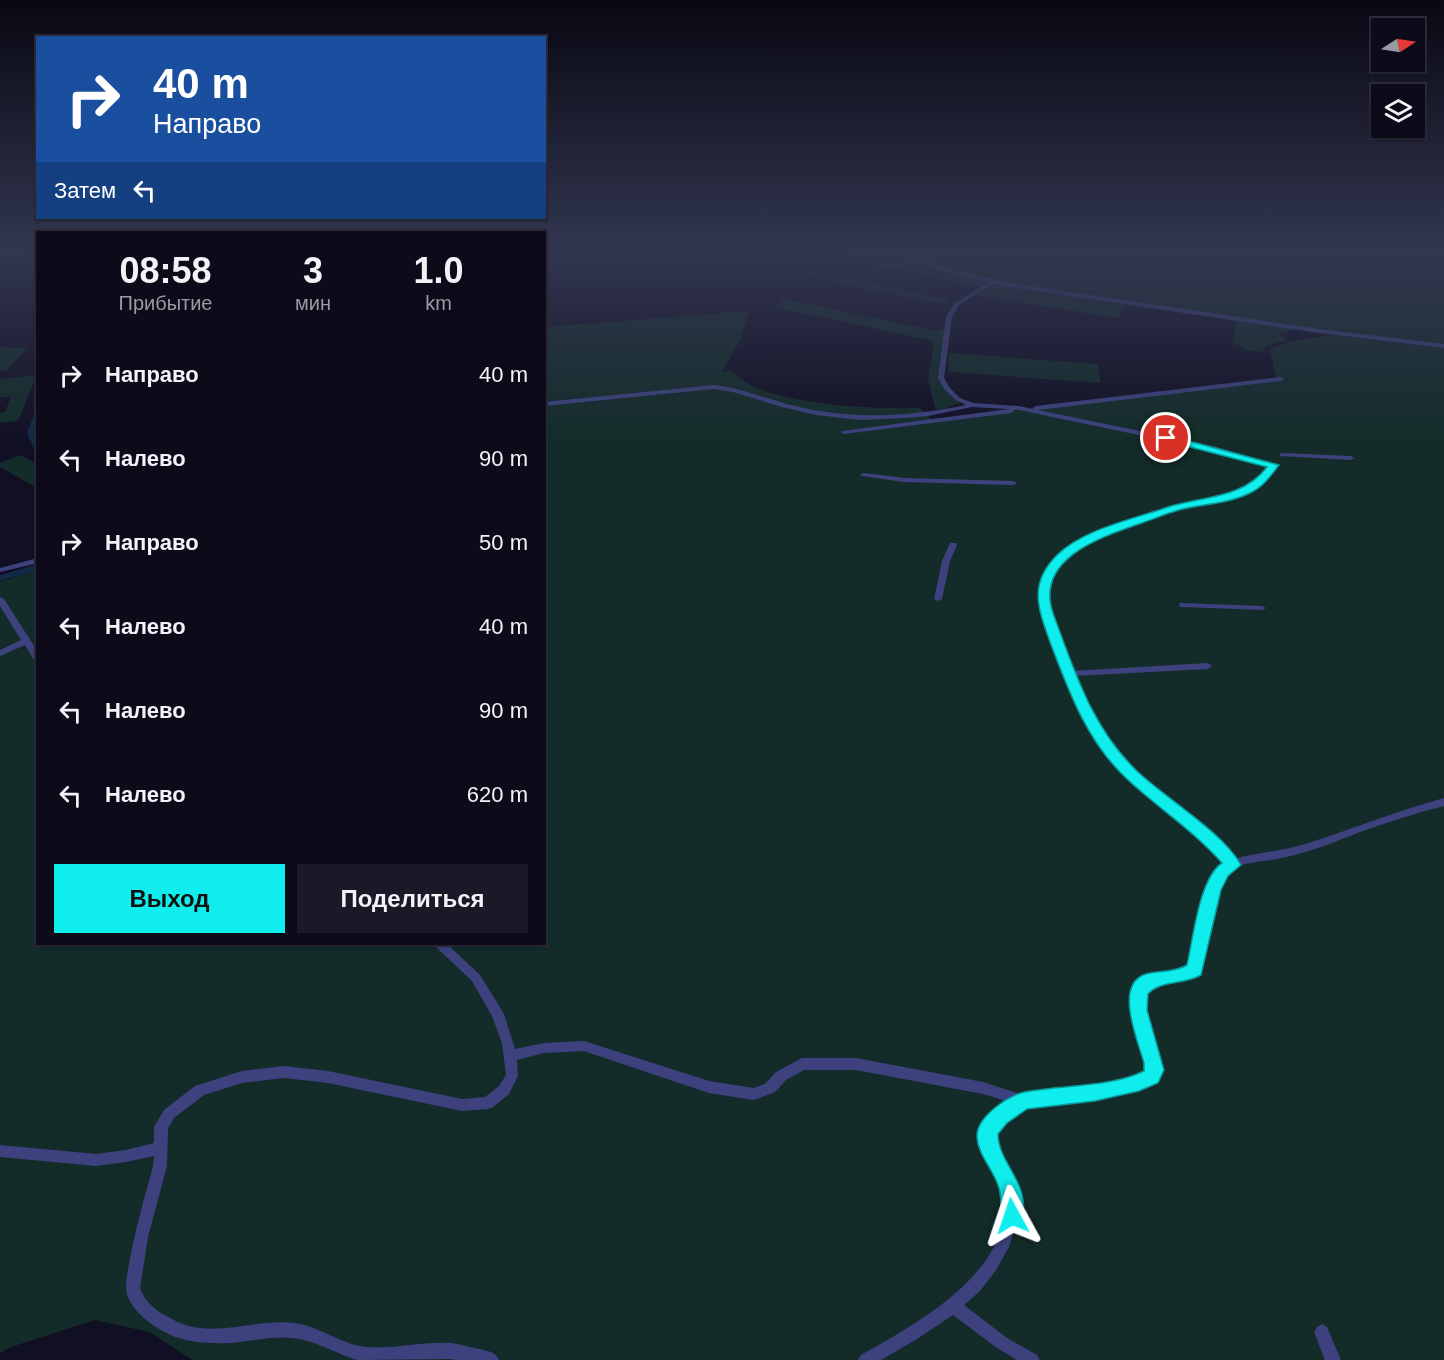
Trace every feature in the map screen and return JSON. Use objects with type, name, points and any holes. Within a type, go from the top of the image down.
[{"type":"street","points":[[952,313],[947,329],[941,378],[953,395],[972,405]]},
{"type":"street","points":[[1198,313],[1319,332],[1444,346]]},
{"type":"street","points":[[844,432],[1281,379]]},
{"type":"street","points":[[546,404],[714,387],[729,389],[796,409],[857,417],[904,418],[937,414],[972,405],[1027,409],[1217,449],[1274,465],[1262,481],[1246,491],[1176,508],[1085,541],[1062,557],[1047,579],[1044,600],[1044,608],[1068,674],[1087,717],[1120,762],[1168,807],[1215,845],[1233,865]]},
{"type":"street","points":[[1282,455],[1351,458]]},
{"type":"street","points":[[864,475],[904,480],[1013,483]]},
{"type":"street","points":[[938,599],[946,561],[953,545]]},
{"type":"street","points":[[0,570],[36,561]]},
{"type":"street","points":[[0,599],[36,657]]},
{"type":"street","points":[[1183,605],[1262,608]]},
{"type":"street","points":[[0,653],[25,642]]},
{"type":"street","points":[[1068,674],[1208,666]]},
{"type":"street","points":[[511,1056],[544,1048],[584,1046],[709,1087],[754,1094],[766,1091],[781,1076],[802,1064],[856,1064],[983,1089],[1023,1101],[1095,1092],[1139,1083],[1151,1077],[1154,1063],[1138,1010],[1139,991],[1148,981],[1187,975],[1195,969],[1212,890],[1222,872],[1233,865],[1290,853],[1415,809],[1444,802]]},
{"type":"street","points":[[441,945],[470,971],[491,1000],[502,1023],[511,1056],[512,1076],[504,1090],[491,1101],[472,1106],[306,1075],[270,1072],[242,1077],[200,1090],[174,1109],[163,1122],[159,1148],[160,1166],[141,1237],[133,1278],[136,1298],[150,1315],[179,1331],[219,1336],[272,1329],[293,1330],[309,1333],[366,1355],[450,1351],[491,1360]]},
{"type":"street","points":[[866,1360],[906,1338],[953,1306],[986,1273],[1006,1234],[1012,1216],[1012,1200],[1006,1176],[990,1148],[987,1136],[994,1122],[1023,1101]]},
{"type":"street","points":[[0,1151],[96,1160],[159,1148]]},
{"type":"street","points":[[953,1306],[1002,1343],[1032,1360]]},
{"type":"street","points":[[1322,1332],[1333,1360]]},
{"type":"green space","points":[[718,313],[748,313],[740,340],[722,372],[730,371],[749,384],[766,391],[809,402],[856,407],[920,408],[931,419],[1276,380],[1270,349],[1289,342],[1329,335],[1444,348],[1444,1360],[193,1360],[149,1332],[95,1320],[11,1347],[0,1353],[0,582],[36,570],[36,945],[546,945],[546,327]]},
{"type":"green space","points":[[804,313],[853,313],[937,331],[946,329],[939,377],[951,392],[963,401],[940,411],[935,408],[928,379],[934,341]]},
{"type":"green space","points":[[1089,313],[1121,313],[1118,318]]},
{"type":"green space","points":[[1205,313],[1444,313],[1444,345],[1320,331]]},
{"type":"green space","points":[[1236,320],[1292,328],[1291,331],[1279,334],[1287,340],[1267,346],[1263,352],[1247,350],[1233,342]]},
{"type":"green space","points":[[0,347],[27,348],[6,371],[0,371]]},
{"type":"green space","points":[[949,353],[1098,364],[1101,383],[948,372]]},
{"type":"green space","points":[[36,375],[18,421],[0,423],[0,413],[5,412],[11,397],[0,397],[0,379]]},
{"type":"green space","points":[[20,455],[36,463],[36,487],[0,467],[0,463]]},
{"type":"waterway","points":[[36,419],[31,433],[36,444]]},
{"type":"waterway","points":[[0,578],[36,568]]},
{"type":"route","points":[[1012,1216],[1013,1208],[1008,1182],[988,1143],[989,1129],[1000,1117],[1023,1101],[1095,1092],[1139,1083],[1151,1077],[1154,1073],[1154,1063],[1140,1021],[1137,1001],[1139,991],[1148,981],[1187,975],[1195,969],[1212,890],[1224,869],[1233,865],[1215,845],[1131,774],[1096,731],[1078,699],[1044,608],[1044,585],[1049,573],[1062,557],[1078,545],[1102,533],[1176,508],[1246,491],[1262,481],[1274,465],[1166,438]]}]
